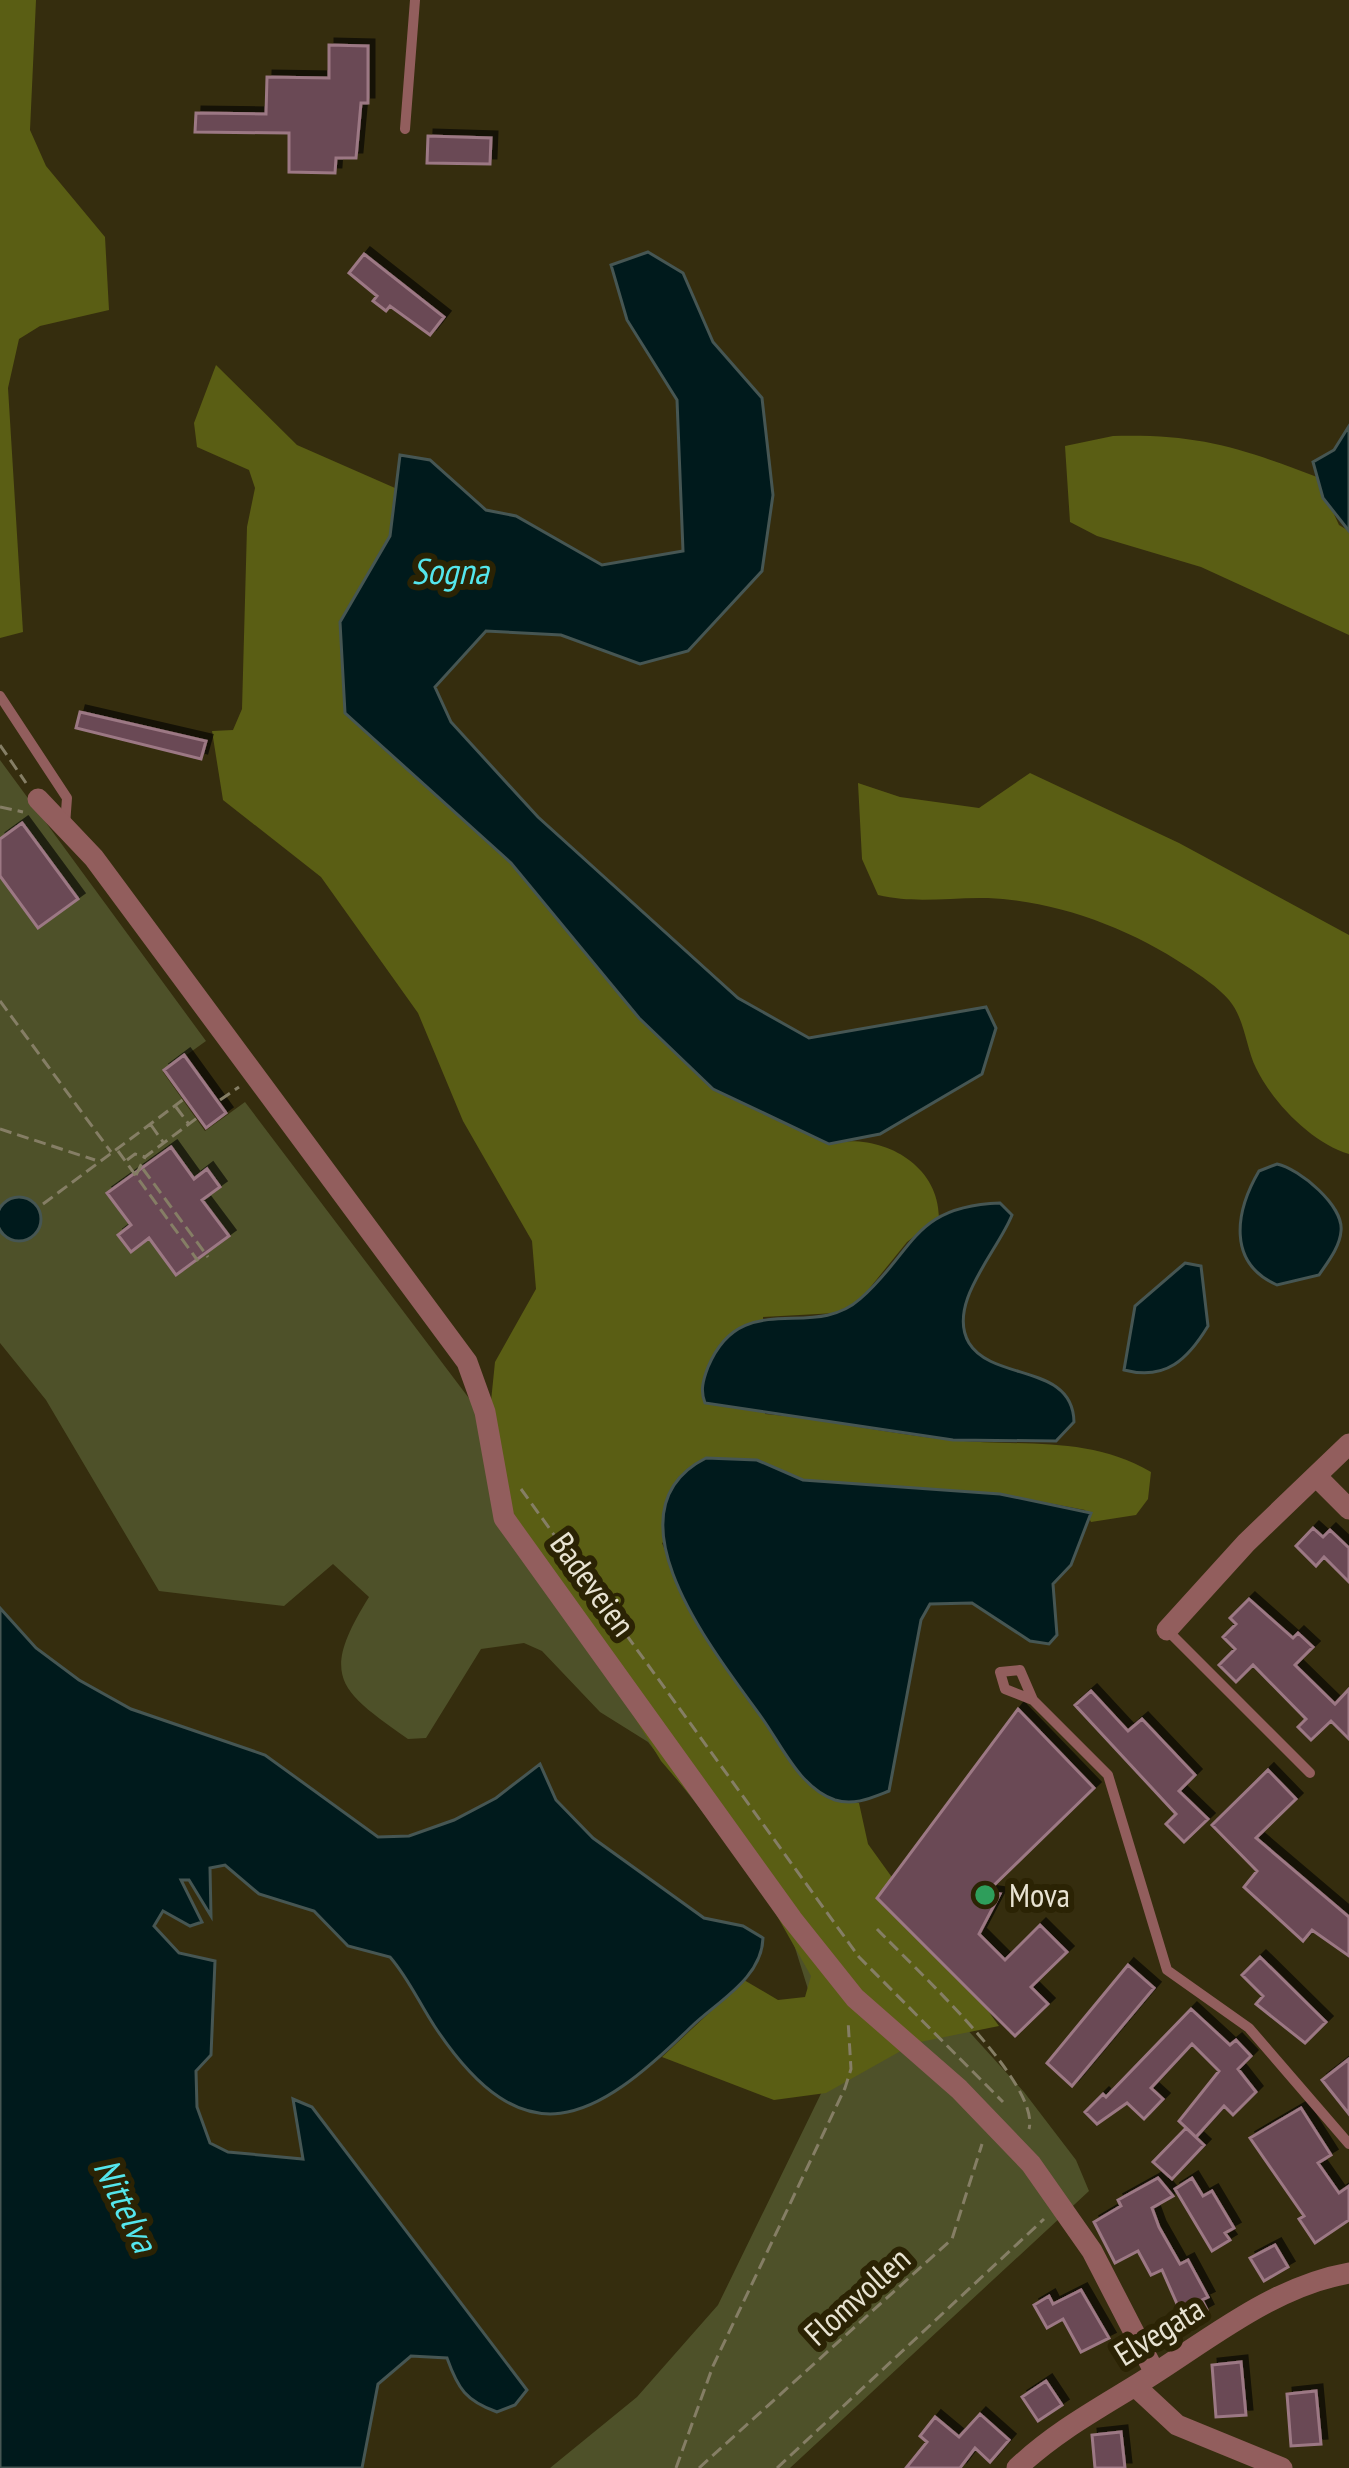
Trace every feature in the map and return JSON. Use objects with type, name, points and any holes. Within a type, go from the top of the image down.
[{"type":"street","name":"Badeveien","points":[[30,806],[94,858],[467,1362],[485,1412],[504,1518],[855,1998],[998,2113],[1092,2251],[1155,2373]]},
{"type":"street","points":[[1167,1630],[1349,1444]]},
{"type":"street","points":[[1316,1476],[1349,1509]]},
{"type":"street","name":"Elvegata","points":[[1017,2468],[1051,2437],[1268,2302],[1318,2279],[1349,2273]]},
{"type":"street","points":[[1135,2386],[1177,2425],[1240,2461],[1282,2468]]},
{"type":"lane","points":[[405,129],[415,0]]},
{"type":"lane","points":[[0,696],[67,798],[64,829]]},
{"type":"lane","points":[[1167,1630],[1310,1772]]},
{"type":"lane","points":[[1033,1700],[1108,1775],[1167,1970],[1249,2028],[1349,2144]]},
{"type":"path","points":[[0,745],[30,806],[0,807]]},
{"type":"path","points":[[0,1001],[198,1261]]},
{"type":"path","points":[[43,1204],[184,1099]]},
{"type":"path","points":[[175,1106],[189,1124]]},
{"type":"path","points":[[136,1175],[145,1157],[197,1118]]},
{"type":"path","points":[[150,1124],[164,1143]]},
{"type":"path","points":[[0,1129],[99,1161]]},
{"type":"path","points":[[125,1161],[135,1154],[145,1157]]},
{"type":"path","points":[[143,1169],[208,1257]]},
{"type":"path","points":[[514,1478],[859,1957],[998,2113]]},
{"type":"path","points":[[878,1929],[1024,2090],[1032,2123],[1022,2153]]},
{"type":"path","points":[[676,2468],[713,2366],[845,2088],[851,2051],[846,2007],[855,1998]]},
{"type":"path","name":"Flomvollen","points":[[699,2468],[952,2240],[998,2113]]},
{"type":"path","points":[[777,2468],[1059,2205]]},
{"type":"green space","points":[[0,760],[206,1041],[163,1072],[205,1131],[245,1102],[844,1894],[1024,2092],[1076,2160],[1089,2191],[790,2468],[550,2468],[637,2397],[718,2305],[833,2069],[786,1919],[648,1742],[600,1712],[542,1651],[524,1643],[481,1649],[426,1738],[408,1739],[366,1707],[344,1680],[344,1646],[369,1597],[333,1564],[284,1606],[159,1591],[46,1400],[0,1343]]},
{"type":"shaded area","points":[[0,0],[36,0],[30,130],[46,166],[105,237],[109,310],[40,326],[19,339],[8,388],[23,632],[0,638]]},
{"type":"shaded area","points":[[216,365],[297,445],[395,488],[390,536],[340,622],[511,863],[639,1018],[829,1144],[866,1142],[885,1147],[902,1155],[928,1180],[939,1217],[907,1242],[860,1300],[836,1313],[763,1317],[765,1414],[950,1440],[1078,1447],[1151,1472],[1148,1499],[1136,1515],[1091,1522],[1085,1510],[1000,1494],[803,1480],[782,1471],[662,1543],[685,1600],[804,1779],[834,1800],[859,1803],[868,1844],[999,2026],[915,2043],[826,2093],[774,2100],[662,2057],[744,1980],[778,2000],[805,1997],[811,1976],[745,1859],[661,1761],[504,1502],[490,1411],[495,1362],[536,1289],[532,1241],[463,1121],[418,1013],[321,877],[223,800],[212,731],[233,730],[242,709],[247,527],[255,488],[249,470],[197,447],[194,423]]},
{"type":"shaded area","points":[[1113,436],[1170,437],[1218,445],[1317,477],[1339,525],[1349,531],[1349,635],[1201,567],[1097,536],[1070,522],[1065,446]]},
{"type":"shaded area","points":[[1030,773],[1179,843],[1349,935],[1349,1154],[1321,1141],[1283,1108],[1256,1068],[1229,1000],[1164,952],[1092,919],[1040,905],[988,898],[920,900],[878,895],[862,859],[858,783],[900,797],[979,808]]},
{"type":"water","name":"Sogna","points":[[648,252],[683,273],[713,342],[762,398],[773,495],[762,571],[688,651],[640,664],[561,635],[486,631],[435,687],[451,722],[538,817],[738,998],[809,1038],[986,1007],[996,1028],[982,1074],[880,1134],[829,1144],[713,1089],[639,1018],[511,863],[345,713],[340,622],[390,536],[400,455],[430,460],[486,510],[516,516],[602,565],[683,551],[677,400],[627,320],[611,265]]},
{"type":"water","points":[[1349,426],[1349,531],[1323,498],[1313,462],[1334,450]]},
{"type":"water","points":[[1277,1164],[1319,1190],[1336,1211],[1341,1231],[1319,1275],[1277,1285],[1250,1264],[1240,1235],[1245,1203],[1259,1171]]},
{"type":"water","points":[[19,1197],[35,1203],[41,1219],[35,1235],[19,1241],[3,1235],[-3,1219],[3,1203]]},
{"type":"water","points":[[1000,1203],[1012,1215],[969,1295],[964,1328],[980,1355],[1061,1390],[1074,1422],[1056,1441],[953,1440],[705,1403],[708,1367],[722,1343],[739,1328],[758,1321],[841,1311],[860,1299],[932,1222],[971,1206]]},
{"type":"water","points":[[1185,1263],[1201,1266],[1208,1326],[1184,1357],[1164,1370],[1124,1370],[1135,1306]]},
{"type":"water","points":[[706,1458],[757,1460],[803,1480],[1000,1494],[1091,1513],[1071,1565],[1053,1584],[1057,1635],[1049,1644],[1030,1641],[972,1603],[930,1604],[921,1620],[889,1791],[849,1802],[823,1794],[793,1765],[720,1660],[678,1586],[665,1548],[664,1513],[676,1482]]},
{"type":"water","name":"Nittelva","points":[[0,1608],[36,1648],[79,1680],[131,1709],[265,1755],[378,1837],[409,1836],[454,1820],[496,1798],[540,1764],[556,1800],[593,1838],[704,1918],[743,1926],[763,1938],[747,1977],[656,2060],[591,2104],[560,2113],[530,2111],[499,2097],[468,2070],[390,1957],[348,1946],[314,1911],[259,1894],[225,1865],[210,1868],[211,1916],[189,1880],[181,1880],[202,1922],[190,1926],[163,1911],[154,1926],[179,1953],[215,1961],[211,2055],[196,2071],[197,2107],[210,2143],[228,2152],[303,2159],[293,2099],[312,2107],[527,2390],[515,2405],[497,2412],[486,2408],[464,2392],[447,2358],[411,2356],[378,2384],[362,2468],[0,2468]]},
{"type":"building","points":[[329,45],[368,46],[368,103],[361,103],[356,158],[336,158],[335,173],[289,172],[289,133],[195,132],[196,113],[266,114],[267,77],[329,78]]},
{"type":"building","points":[[428,136],[491,138],[490,164],[427,163]]},
{"type":"building","points":[[364,254],[444,317],[430,335],[390,306],[386,311],[373,301],[377,296],[349,273]]},
{"type":"building","points":[[80,712],[206,741],[201,759],[76,728]]},
{"type":"building","points":[[22,823],[78,899],[38,928],[0,876],[0,839]]},
{"type":"building","points":[[184,1055],[226,1113],[206,1128],[164,1070]]},
{"type":"building","points":[[171,1147],[194,1179],[207,1169],[220,1187],[202,1200],[229,1236],[176,1275],[149,1238],[131,1252],[118,1235],[131,1225],[107,1193]]},
{"type":"building","points":[[1313,1528],[1323,1537],[1330,1530],[1349,1548],[1349,1582],[1324,1557],[1316,1566],[1296,1546]]},
{"type":"building","points":[[1249,1599],[1293,1638],[1298,1633],[1313,1647],[1295,1665],[1335,1704],[1349,1689],[1349,1739],[1331,1721],[1311,1740],[1298,1727],[1306,1719],[1253,1665],[1236,1682],[1219,1665],[1235,1649],[1223,1637],[1236,1624],[1230,1618]]},
{"type":"building","points":[[1091,1691],[1128,1731],[1142,1719],[1195,1775],[1179,1791],[1208,1819],[1184,1842],[1166,1824],[1176,1814],[1075,1705]]},
{"type":"building","points":[[1018,1709],[1094,1788],[987,1892],[1000,1894],[979,1934],[1005,1960],[1040,1925],[1067,1952],[1031,1987],[1048,2004],[1015,2036],[877,1898]]},
{"type":"building","points":[[1268,1770],[1296,1799],[1256,1838],[1349,1917],[1349,1956],[1312,1930],[1303,1941],[1244,1887],[1257,1871],[1212,1825]]},
{"type":"building","points":[[1260,1957],[1326,2022],[1305,2043],[1256,2004],[1263,1996],[1242,1975]]},
{"type":"building","points":[[1128,1965],[1154,1988],[1072,2086],[1047,2063]]},
{"type":"building","points":[[1191,2009],[1230,2045],[1236,2040],[1251,2056],[1238,2069],[1256,2092],[1233,2115],[1224,2106],[1196,2137],[1179,2121],[1219,2071],[1192,2044],[1151,2088],[1163,2099],[1144,2119],[1127,2103],[1097,2124],[1085,2112],[1103,2094],[1106,2097]]},
{"type":"building","points":[[1349,2059],[1349,2114],[1322,2080]]},
{"type":"building","points":[[1301,2108],[1331,2155],[1318,2163],[1339,2193],[1349,2186],[1349,2220],[1315,2243],[1299,2219],[1304,2216],[1250,2138]]},
{"type":"building","points":[[1186,2128],[1204,2145],[1172,2179],[1153,2162]]},
{"type":"building","points":[[1158,2178],[1173,2196],[1152,2208],[1159,2227],[1180,2264],[1188,2260],[1208,2297],[1202,2300],[1207,2310],[1185,2322],[1162,2270],[1151,2275],[1138,2251],[1115,2263],[1094,2222],[1121,2206],[1118,2200]]},
{"type":"building","points":[[1192,2178],[1203,2196],[1212,2191],[1234,2228],[1225,2233],[1230,2240],[1212,2251],[1175,2189]]},
{"type":"building","points":[[1275,2245],[1288,2267],[1264,2281],[1250,2258]]},
{"type":"building","points":[[1081,2290],[1109,2338],[1081,2352],[1063,2319],[1047,2328],[1034,2305],[1049,2296],[1053,2304]]},
{"type":"building","points":[[1241,2362],[1246,2415],[1216,2417],[1212,2365]]},
{"type":"building","points":[[1046,2381],[1062,2405],[1038,2421],[1022,2397]]},
{"type":"building","points":[[1316,2391],[1321,2444],[1291,2446],[1287,2394]]},
{"type":"building","points":[[980,2414],[1009,2440],[990,2462],[975,2448],[960,2468],[906,2468],[927,2442],[920,2436],[935,2417],[959,2437]]},
{"type":"building","points":[[1121,2432],[1125,2468],[1095,2468],[1092,2435]]},
{"type":"place","name":"Mova","points":[[985,1895]]}]
